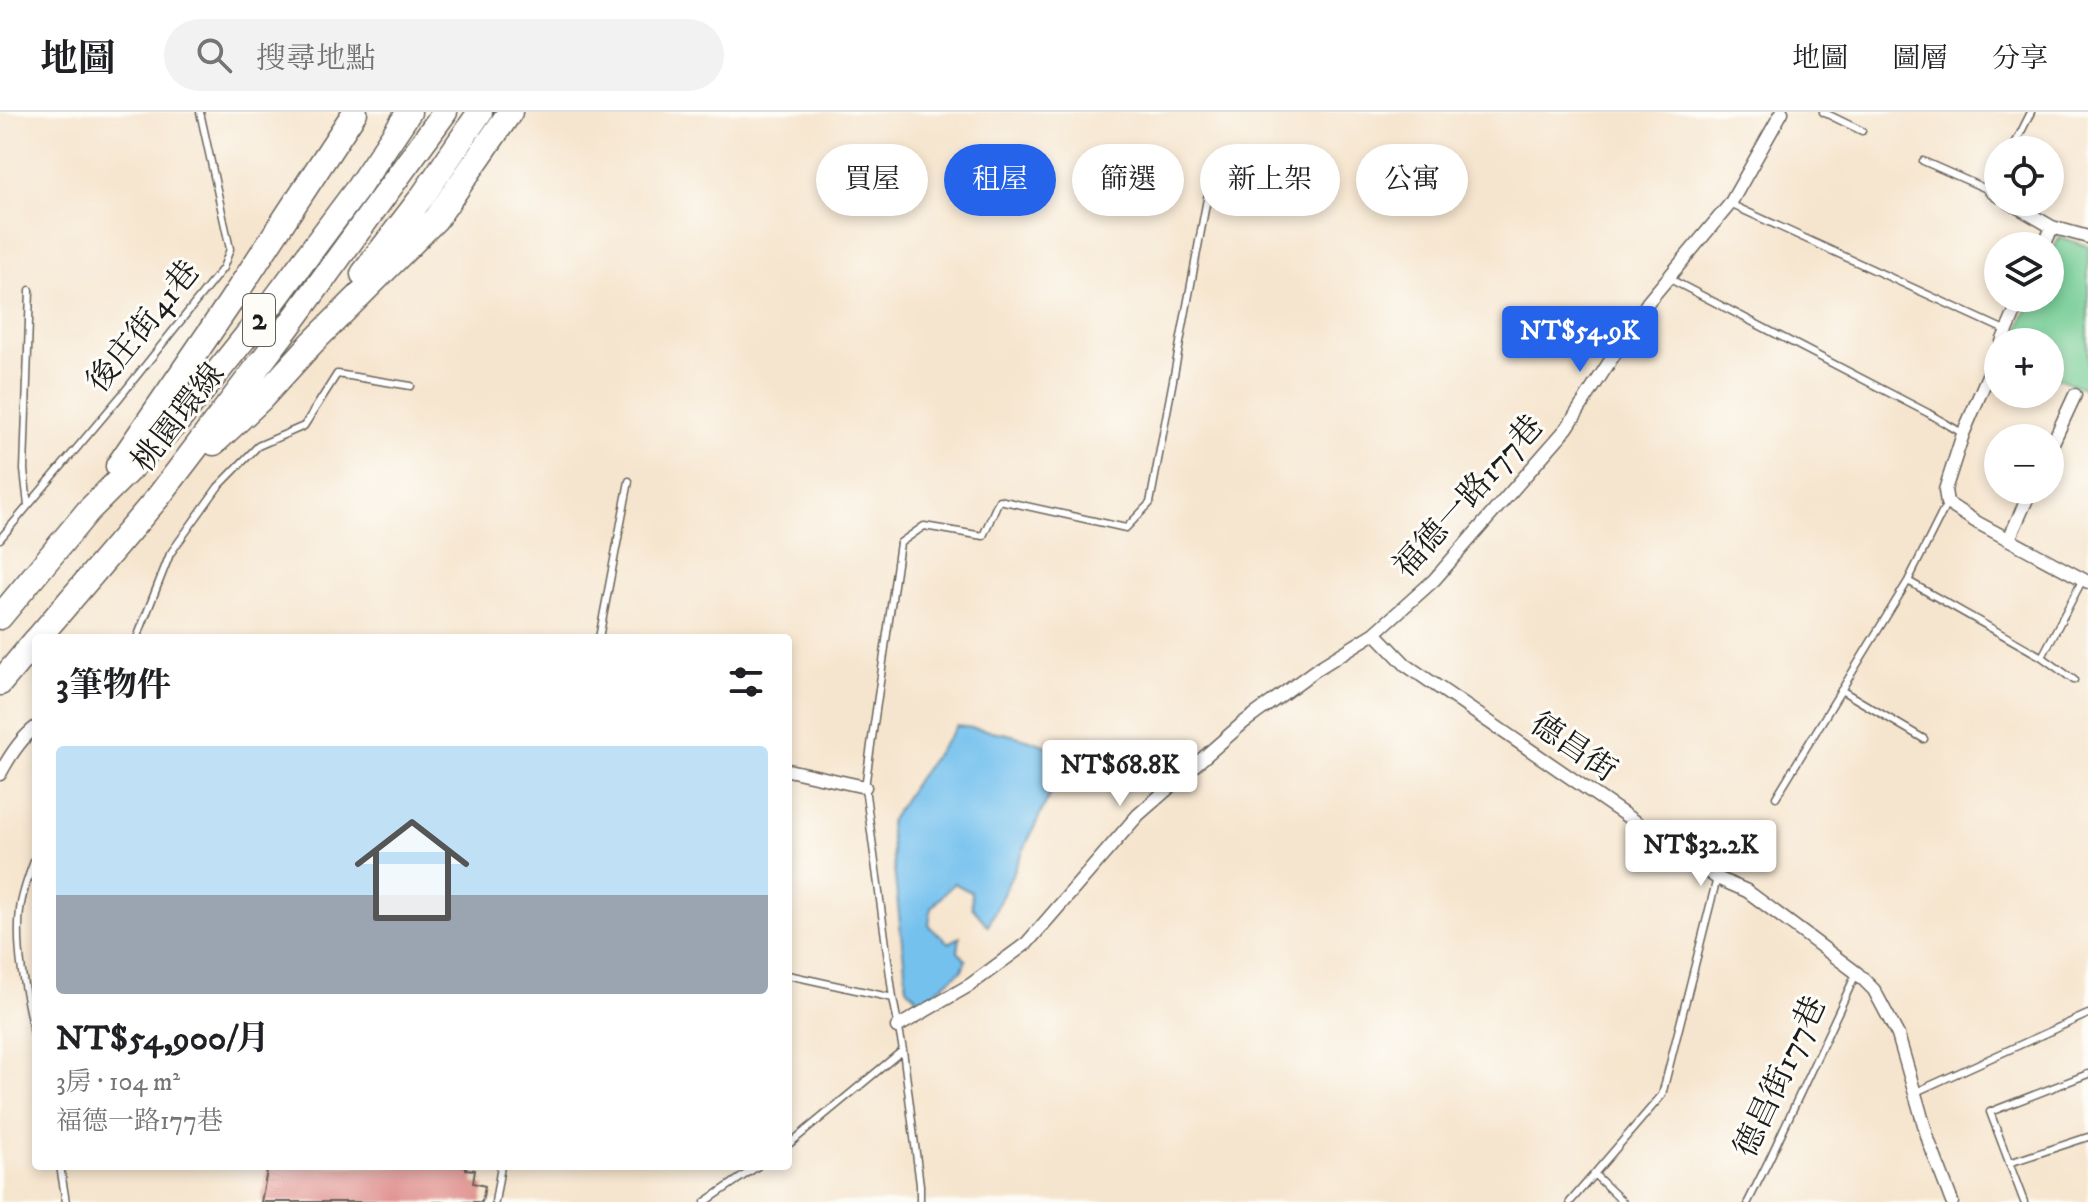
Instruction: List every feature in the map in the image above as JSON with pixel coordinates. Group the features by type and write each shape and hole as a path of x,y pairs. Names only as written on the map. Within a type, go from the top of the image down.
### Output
{"highway":[{"path":"283,221 340,112"},
{"path":"88,511 355,112"},
{"name":"桃園環線","path":"0,617 88,511 179,420 267,310 358,188 409,112"},
{"name":"桃園環線","path":"41,634 159,496 288,327 445,112"},
{"path":"312,343 422,197 480,112"},
{"path":"159,496 261,399 312,343 436,219 510,112"},
{"name":"桃園環線","path":"0,683 32,645"}],"street":[{"name":"福德一路177巷","path":"897,1027 970,985 1027,943 1138,815 1243,723 1317,669 1375,633 1434,580 1567,428 1648,302 1730,204 1782,112"},
{"path":"2033,216 2052,227 2088,237"},
{"path":"2050,232 2052,227"},
{"path":"1984,385 1963,434 1945,490 1947,503 2009,539 2086,577"},
{"path":"2062,424 2075,395"},
{"path":"2009,539 2025,504"},
{"name":"德昌街","path":"1375,633 1406,665 1717,878 1747,891 1857,973 1874,990 1898,1035 1929,1142 1952,1202"},
{"path":"0,774 32,730"},
{"path":"792,771 865,787"}],"lane":[{"name":"後庄街41巷","path":"0,539 120,397 223,268 230,249 200,112"},
{"path":"1823,112 1862,131"},
{"path":"2019,136 2031,112"},
{"path":"1923,161 1984,189"},
{"path":"1730,204 1988,328"},
{"path":"920,1202 903,1050 897,1027 865,787 900,543 924,526 983,536 999,500 1126,528 1150,503 1204,216"},
{"path":"1668,278 1963,434"},
{"path":"28,505 24,470 30,290"},
{"path":"139,634 170,554 218,487 258,446 304,426 337,374 411,386"},
{"path":"600,634 629,481"},
{"path":"1776,797 1908,581 1947,503"},
{"path":"2042,657 2086,577"},
{"path":"1908,581 2042,657 2074,680"},
{"path":"1841,690 1924,739"},
{"path":"32,869 20,909 22,969 32,1026"},
{"path":"1570,1202 1662,1095 1717,878"},
{"name":"德昌街177巷","path":"1748,1202 1857,973"},
{"path":"792,976 893,998"},
{"path":"1916,1092 2088,1014"},
{"path":"792,1142 903,1050"},
{"path":"2024,1202 1990,1112 2088,1074"},
{"path":"2009,1163 2088,1137"},
{"path":"61,1170 66,1202"},
{"path":"495,1202 500,1170"},
{"path":"705,1202 752,1170"},
{"path":"1594,1174 1623,1202"}],"green space":[{"path":"2064,239 2088,246 2088,390 2064,381 2064,328 2019,328 2026,312 2064,312"}],"water":[{"path":"957,726 1024,738 1061,754 1049,796 988,926 972,907 971,892 954,883 931,908 929,926 949,943 960,937 958,952 966,960 962,970 921,1002 907,988 889,823"}],"building":[{"path":"267,1170 475,1170 473,1183 485,1186 482,1202 261,1202"}]}
